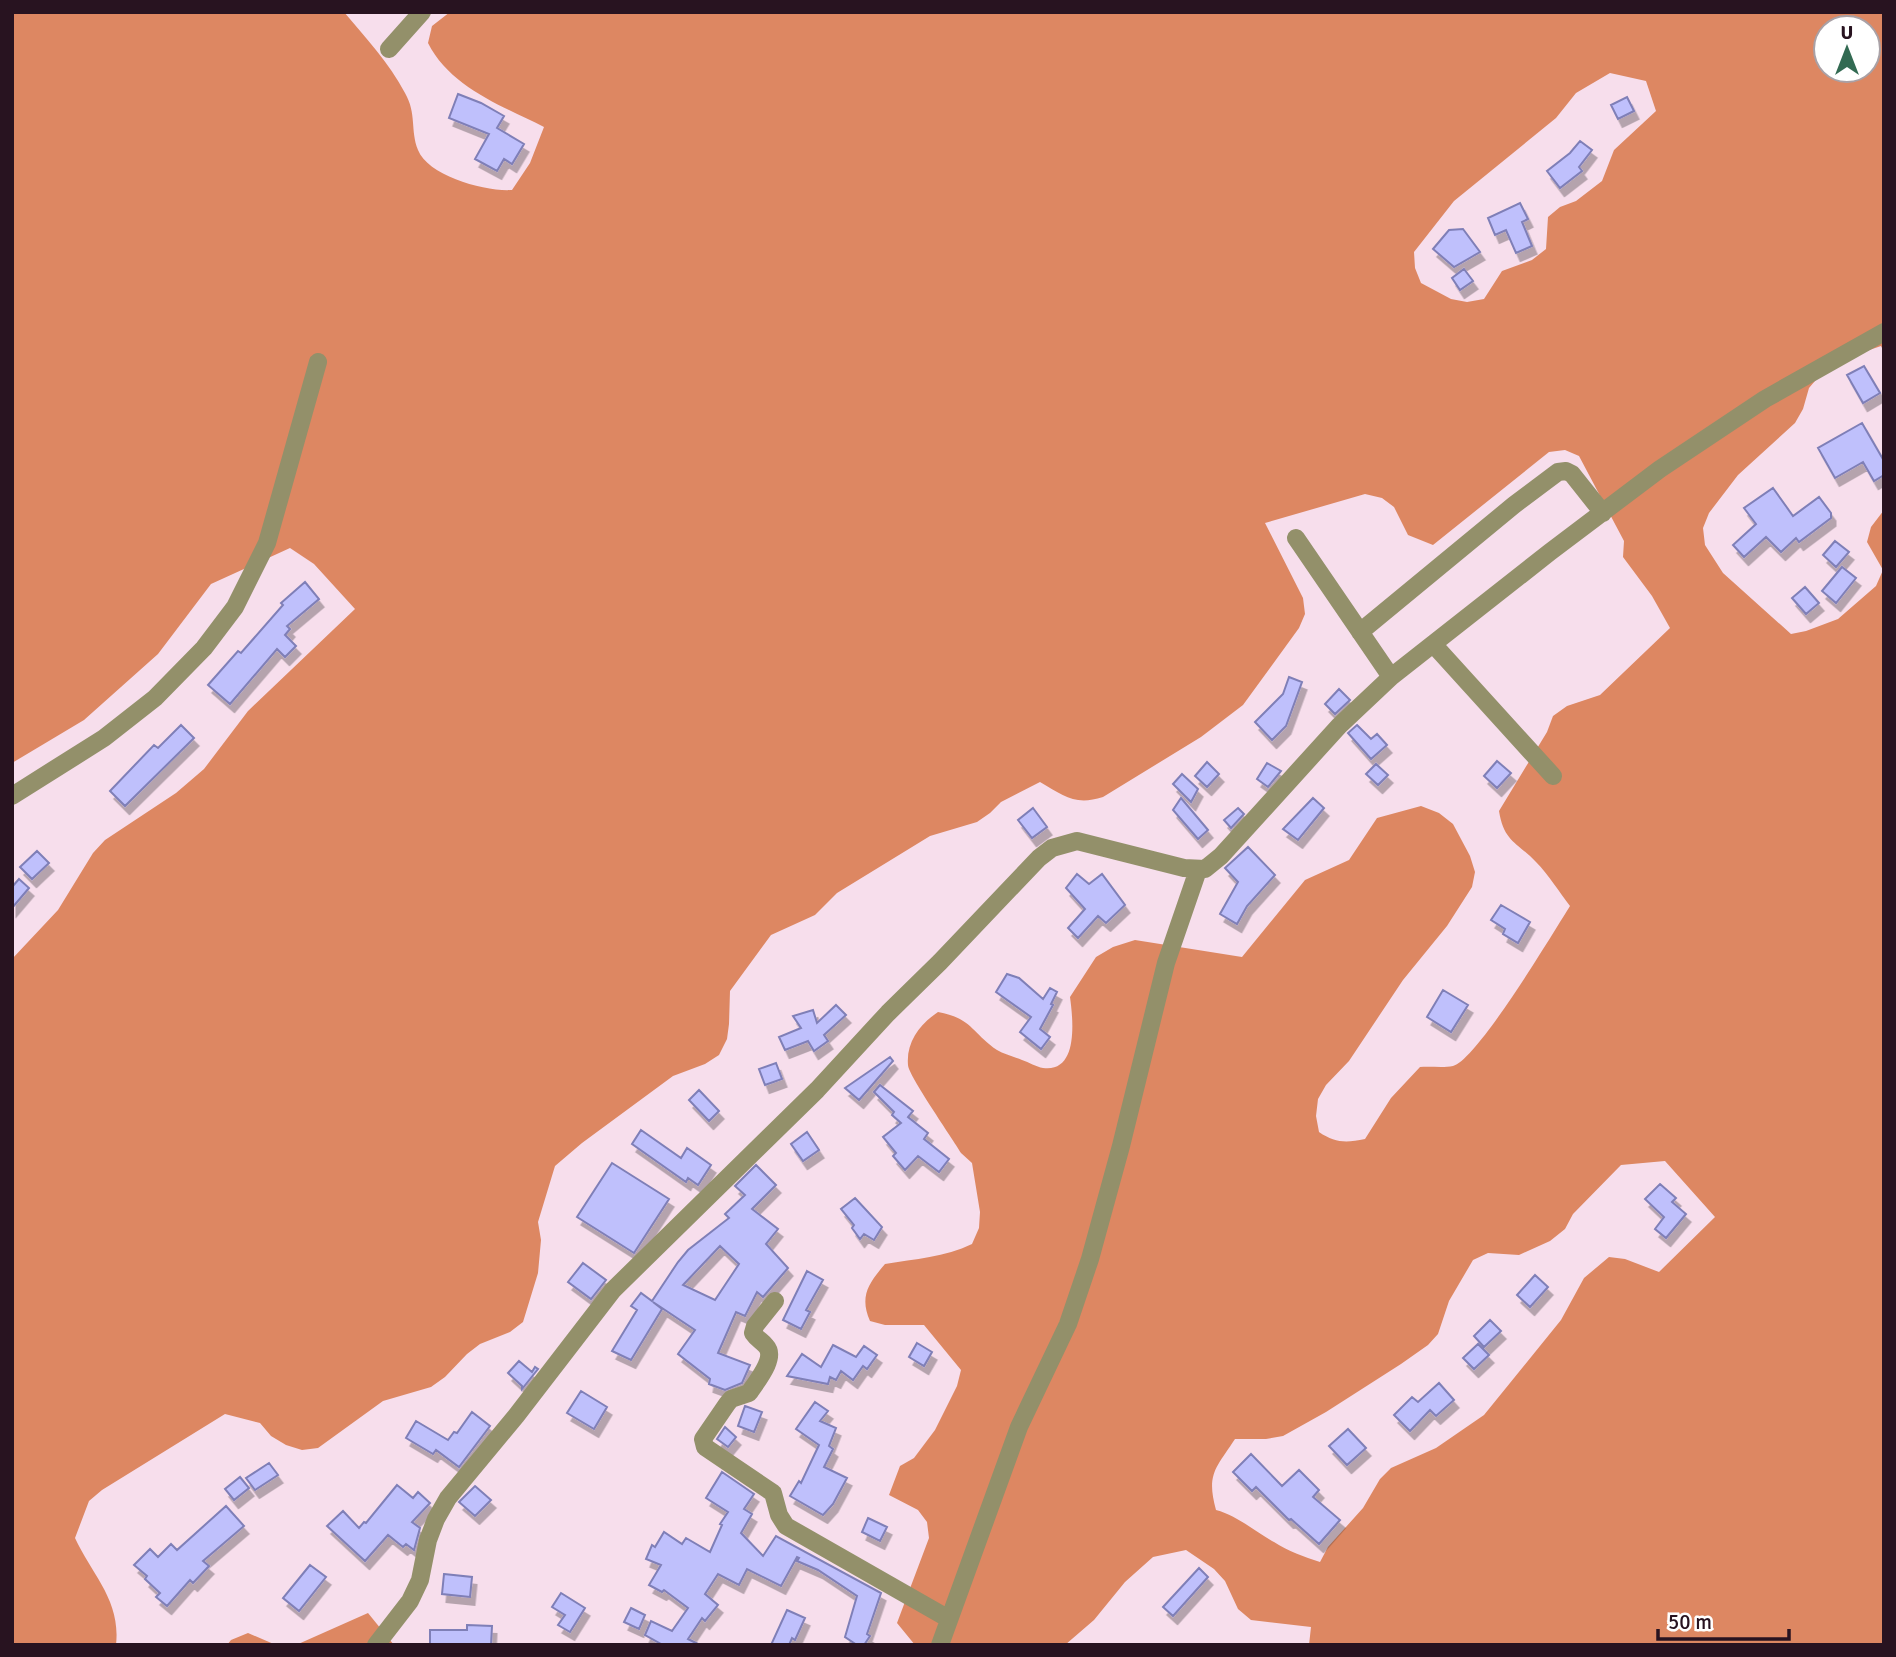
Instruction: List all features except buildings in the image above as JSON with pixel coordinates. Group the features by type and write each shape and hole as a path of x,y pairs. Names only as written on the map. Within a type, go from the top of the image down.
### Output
{"street":[{"path":"389,49 422,12"},
{"path":"376,1645 410,1601 420,1580 428,1540 448,1498 516,1416 613,1290 817,1090 1039,858 1052,848 1077,841 1170,865 1198,870 1211,865 1235,843 1339,726 1391,677 1660,469 1765,399 1884,332"},
{"path":"12,796 103,738 155,698 204,648 235,607 267,544 318,362"},
{"path":"1360,632 1558,472 1566,471 1572,474 1603,513"},
{"path":"1296,538 1391,677"},
{"path":"1434,645 1553,776"},
{"path":"940,1645 1019,1427 1068,1324 1090,1259 1166,963 1198,870"},
{"path":"775,1301 755,1326 753,1333 769,1348 767,1364 749,1394 731,1399 727,1404 703,1439 705,1447 774,1493 779,1515 786,1526 949,1619"}],"shaded area":[{"path":"12,12 344,12 369,41 405,93 411,108 418,150 424,159 445,175 473,185 512,190 530,163 544,127 478,94 449,72 428,43 432,26 450,12 1884,12 1884,352 1881,346 1826,368 1809,388 1803,409 1795,423 1738,475 1709,513 1703,528 1705,545 1723,573 1791,634 1838,619 1876,586 1883,570 1867,542 1871,527 1884,510 1884,1645 1309,1645 1311,1627 1251,1620 1238,1609 1225,1581 1214,1569 1186,1550 1153,1557 1125,1582 1094,1620 1065,1645 915,1645 897,1623 929,1538 927,1522 918,1510 889,1495 900,1466 914,1458 935,1430 957,1386 961,1370 924,1325 885,1325 870,1321 865,1304 867,1290 885,1264 941,1255 972,1244 979,1228 980,1212 972,1163 961,1153 910,1071 909,1049 916,1034 925,1022 938,1012 965,1022 1000,1051 1043,1068 1055,1067 1063,1062 1071,1043 1070,997 1096,957 1113,947 1135,940 1242,957 1305,880 1349,860 1377,818 1421,806 1439,813 1453,824 1470,856 1475,872 1472,887 1447,926 1403,980 1349,1061 1326,1085 1318,1099 1316,1116 1319,1132 1341,1141 1365,1139 1391,1098 1420,1067 1453,1066 1464,1059 1496,1020 1570,906 1541,867 1512,841 1504,829 1499,811 1547,732 1553,716 1567,706 1600,695 1670,628 1652,596 1623,557 1624,541 1579,456 1565,450 1549,452 1433,545 1408,535 1394,507 1382,498 1365,494 1265,523 1303,598 1305,614 1299,628 1243,705 1201,737 1103,797 1077,800 1040,782 1001,802 977,822 930,836 837,893 815,915 771,935 730,991 727,1039 719,1055 705,1064 673,1076 555,1166 538,1222 541,1240 538,1273 523,1322 510,1332 480,1344 431,1387 383,1401 318,1448 302,1450 286,1445 271,1436 260,1423 225,1414 102,1490 89,1501 75,1538 110,1601 114,1614 116,1645 12,1645 12,959 58,910 93,853 105,840 176,793 204,769 248,711 355,609 314,564 290,548 211,584 158,654 84,720 12,763","holes":["1610,73 1646,81 1656,111 1614,150 1602,181 1576,201 1560,207 1548,217 1546,249 1532,260 1502,271 1484,299 1467,302 1451,299 1421,283 1415,268 1414,252 1454,201 1556,118 1576,93","1665,1161 1715,1217 1659,1272 1625,1259 1609,1257 1584,1278 1561,1320 1484,1415 1436,1448 1391,1468 1380,1479 1363,1508 1328,1547 1320,1562 1285,1548 1239,1520 1216,1510 1213,1479 1218,1465 1235,1439 1283,1436 1401,1364 1428,1345 1438,1334 1449,1301 1473,1260 1488,1253 1519,1255 1550,1241 1565,1229 1573,1214 1621,1165"]},
{"path":"368,1613 394,1645 296,1645"},
{"path":"248,1633 276,1645 227,1645 231,1640"}]}
